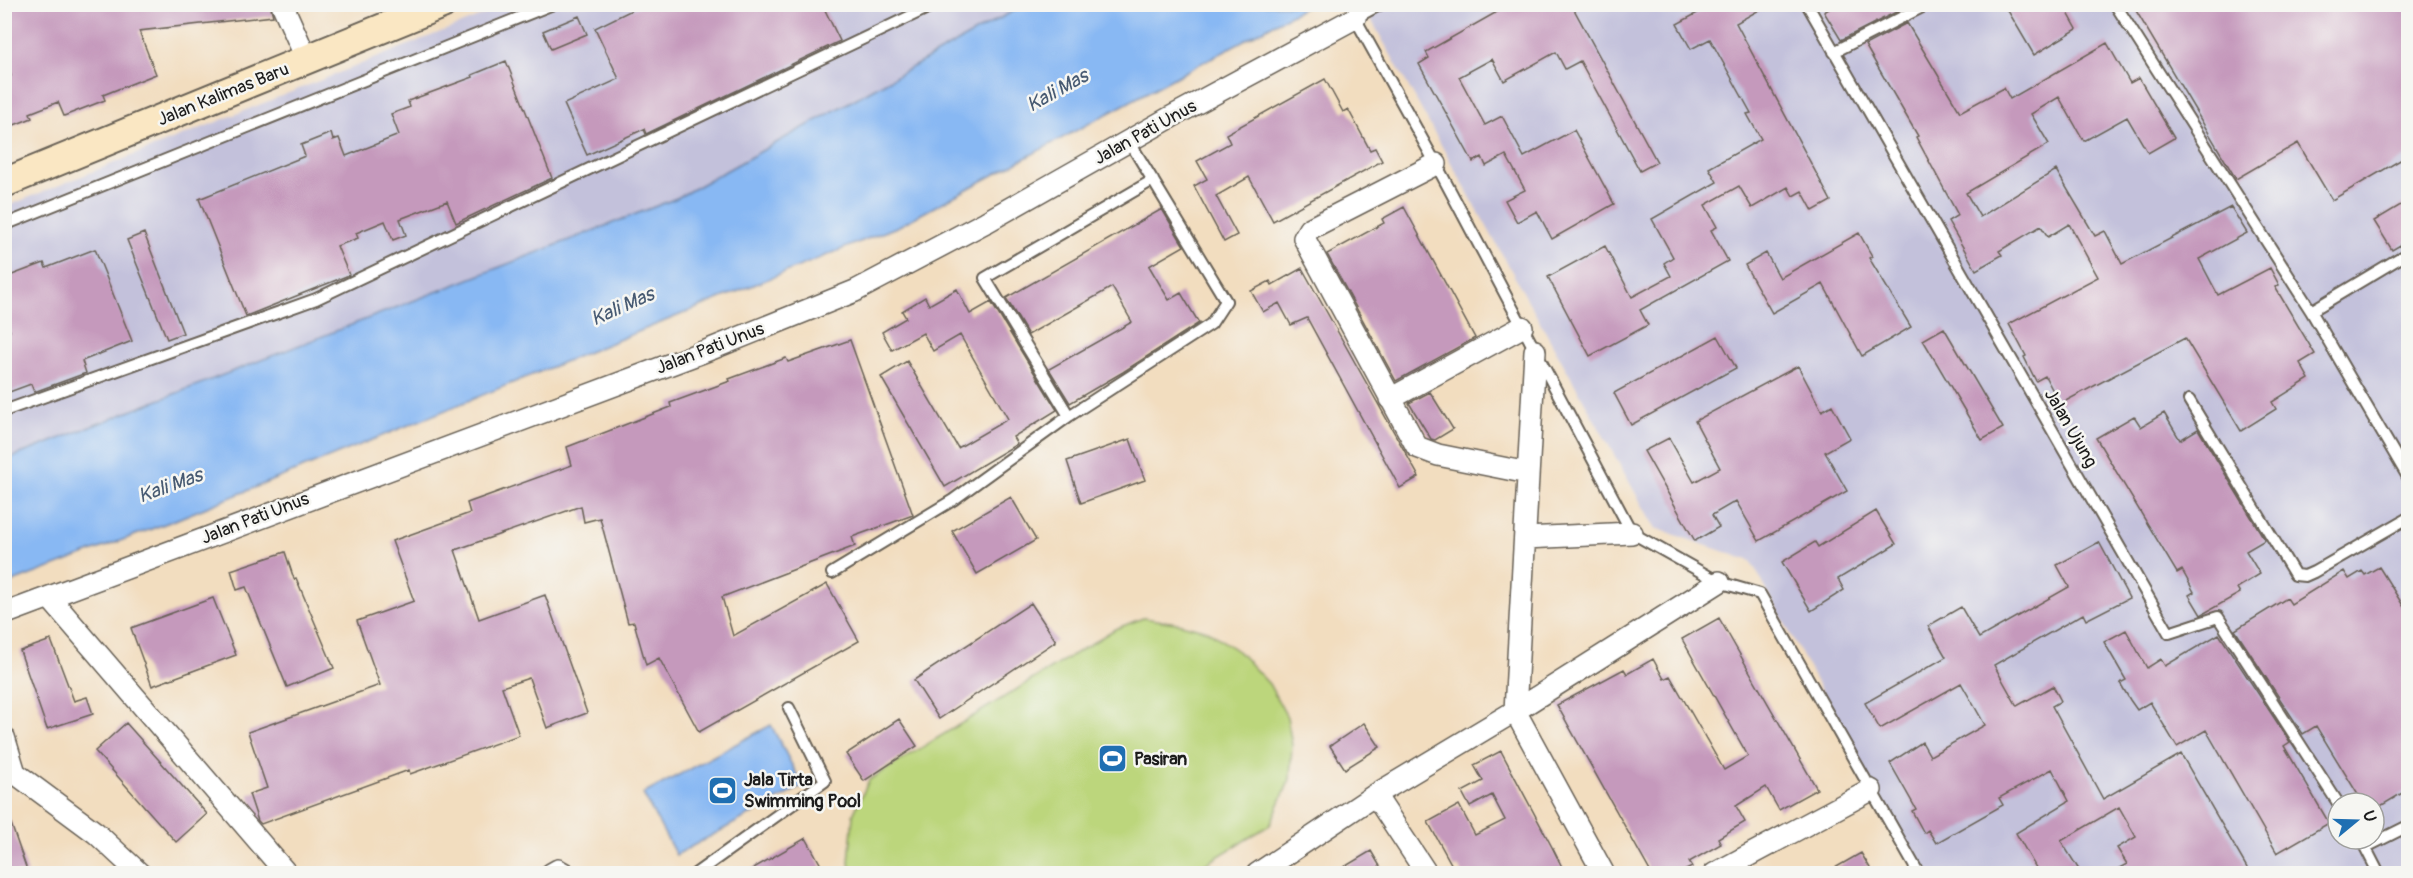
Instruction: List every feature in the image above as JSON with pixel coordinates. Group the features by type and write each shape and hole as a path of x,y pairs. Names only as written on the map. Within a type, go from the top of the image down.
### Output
{"street":[{"path":"282,4 307,60"},
{"name":"Jalan Kalimas Baru","path":"4,183 442,4"},
{"name":"Jalan Pati Unus","path":"4,614 711,349 855,291 986,222 1355,18"},
{"path":"1436,164 1309,229 1304,238 1417,447 1438,455 1528,473"},
{"path":"1390,399 1522,327"},
{"path":"1535,351 1515,711 1604,873"},
{"path":"1525,538 1632,533"},
{"path":"1257,873 1375,795 1515,711 1719,582"},
{"path":"49,597 287,873"},
{"path":"4,737 15,773 96,833 140,873"},
{"path":"1714,873 1871,790"},
{"path":"1375,795 1427,873"},
{"path":"551,873 558,870 565,873"}],"lane":[{"path":"4,225 553,4"},
{"path":"4,411 316,299 936,4"},
{"name":"Jalan Pati Unus","path":"1355,18 1381,4"},
{"path":"1834,52 1928,4"},
{"path":"2115,4 2405,459 2409,477"},
{"name":"Jalan Ujung","path":"1808,5 2169,633 2218,617 2330,791"},
{"path":"1355,18 1436,164 1632,533 1719,582 1760,594 1919,873"},
{"path":"832,573 953,500 1069,416 1211,324 1226,301 1129,141"},
{"path":"1069,416 985,278 1153,180"},
{"path":"2311,311 2409,253"},
{"path":"2189,400 2295,575 2305,576 2314,572 2409,518"},
{"path":"695,873 825,781 789,708"},
{"path":"2386,834 2409,826"},
{"path":"2367,851 2379,873"}],"shaded area":[{"path":"508,5 1024,5 677,198 5,460 5,207"},
{"path":"1363,5 2408,5 2408,873 1920,873 1751,561 1655,528"}],"green space":[{"name":"Pasiran","path":"1143,618 1208,631 1239,652 1269,684 1287,717 1292,745 1290,779 1270,825 1191,873 852,873 849,863 853,815 869,780 1115,629"}],"water":[{"name":"Kali Mas","path":"1024,5 1309,5 899,226 175,520 5,585 5,460 677,198"},
{"name":"Jala Tirta Swimming Pool","path":"771,725 803,786 676,855 643,794"}],"building":[{"path":"4,4 270,4 273,16 139,31 156,74 103,95 105,100 64,116 58,102 30,113 32,118 4,129 4,79 11,76 4,46"},
{"path":"644,4 822,4 840,41 646,134 644,129 587,155 564,104 619,79 595,28"},
{"path":"1511,4 1571,4 1657,162 1640,171 1580,61 1565,69 1556,52 1504,81 1492,59 1459,77 1485,125 1502,116 1524,157 1574,130 1614,204 1552,239 1537,211 1517,222 1505,200 1525,190 1506,155 1486,166 1482,157 1473,162 1419,64 1429,58 1426,52"},
{"path":"1714,4 1770,4 1736,23 1831,201 1813,211 1802,191 1793,196 1788,187 1752,208 1739,186 1705,205 1717,227 1711,230 1728,261 1640,310 1648,325 1590,356 1548,277 1605,246 1632,297 1671,276 1664,263 1673,257 1652,219 1717,182 1709,168 1761,139 1747,114 1751,113 1710,39 1691,49 1677,24"},
{"path":"1837,4 1896,4 1900,10 1841,40 1824,12"},
{"path":"2004,4 2063,4 2077,29 2034,55"},
{"path":"2132,4 2409,4 2409,155 2332,200 2298,143 2236,179"},
{"path":"579,16 587,34 551,49 543,31"},
{"path":"1907,23 1960,112 2004,88 2010,99 2107,43 2130,83 2139,78 2174,138 2148,153 2127,117 2084,141 2059,97 2031,114 2049,144 1966,193 1980,217 2056,170 2095,236 2105,231 2122,264 2231,207 2247,233 2199,259 2218,295 2270,268 2279,285 2275,287 2315,354 2300,363 2309,379 2272,402 2276,409 2241,431 2185,338 2060,404 2045,376 2036,381 2009,324 2098,277 2069,224 2048,237 2041,226 1999,251 2002,255 1976,270 1948,221 1958,215 1916,137 1918,136 1865,45"},
{"path":"506,61 552,178 456,223 447,201 400,219 406,235 393,240 385,221 356,233 358,238 337,246 349,275 246,316 199,199 305,156 301,145 331,133 333,140 339,138 346,156 399,135 391,114 410,107 408,101 473,77 472,75"},
{"path":"1325,79 1343,112 1348,109 1370,150 1375,148 1382,161 1273,221 1249,177 1216,196 1237,235 1224,242 1194,186 1207,179 1197,161 1230,143 1226,134"},
{"path":"2409,200 2409,240 2392,250 2374,221"},
{"path":"1404,207 1475,338 1396,381 1327,254 1384,223 1382,219"},
{"path":"1162,209 1184,246 1149,266 1169,300 1181,293 1199,323 1070,403 1049,369 1132,322 1112,287 1028,335 1006,298"},
{"path":"144,233 183,333 167,339 127,240"},
{"path":"1859,233 1872,256 1869,258 1911,327 1862,356 1823,284 1772,313 1745,265 1766,253 1780,278"},
{"path":"95,249 132,341 82,361 86,373 34,392 31,384 4,394 4,333 10,331 4,315 4,278 44,263 46,268"},
{"path":"1302,268 1419,477 1400,488 1307,318 1291,325 1279,303 1263,312 1251,291 1270,281 1272,285"},
{"path":"957,289 970,314 991,302 1057,410 1013,437 1017,444 945,487 881,377 907,361 958,448 1008,419 960,335 933,351 923,333 892,350 882,332 906,318 902,311 925,297 929,305"},
{"path":"1944,328 2003,428 1982,440 1923,340"},
{"path":"1718,336 1736,368 1631,425 1614,393"},
{"path":"850,340 913,515 852,537 855,546 722,597 733,636 827,584 859,641 699,732 659,658 646,665 634,622 628,623 600,518 584,522 581,506 455,550 479,619 545,595 587,713 547,728 529,678 502,687 519,735 410,774 409,770 261,824 258,821 249,794 267,788 248,732 380,685 357,621 414,601 392,541 470,513 467,503 572,465 567,447 671,407 670,403 730,381 729,379 786,358 788,362"},
{"path":"1798,366 1822,411 1832,405 1850,438 1825,452 1847,491 1759,541 1736,501 1712,515 1719,527 1695,541 1644,451 1669,438 1694,482 1720,468 1695,421"},
{"path":"1430,392 1453,429 1435,440 1431,439 1409,403"},
{"path":"2164,413 2180,440 2198,429 2265,540 2246,551 2260,574 2237,588 2240,593 2201,615 2189,595 2194,592 2182,570 2177,573 2096,438 2134,416 2141,427"},
{"path":"1130,439 1145,480 1081,503 1067,461"},
{"path":"1011,497 1036,540 977,574 952,531"},
{"path":"1876,511 1896,544 1838,579 1844,590 1811,611 1782,562 1815,542 1818,547"},
{"path":"2099,542 2129,598 2086,620 2083,614 1994,665 2017,706 2053,686 2061,701 2052,706 2103,799 2181,754 2250,873 2110,873 2127,864 2117,848 2136,837 2119,807 2061,841 2081,873 2039,873 2016,833 2069,801 2052,769 1999,798 2003,805 1936,843 1928,830 1924,833 1912,811 1916,809 1890,763 1922,742 1930,756 1985,725 1961,683 1880,729 1865,703 1946,657 1928,626 1961,607 1979,638 2069,587 2057,565"},
{"path":"285,552 294,579 296,578 334,668 287,687 246,587 237,590 231,570"},
{"path":"2379,567 2409,615 2409,789 2386,803 2386,791 2356,791 2316,726 2303,734 2235,630 2287,598 2291,604 2344,571 2349,579 2362,571 2365,575"},
{"path":"213,598 236,655 152,686 131,628"},
{"path":"1031,603 1056,641 939,719 914,680"},
{"path":"1719,618 1817,789 1779,810 1766,787 1736,806 1745,822 1718,838 1721,844 1689,862 1692,867 1680,873 1651,873 1557,705 1624,669 1627,674 1653,659 1664,679 1670,676 1724,770 1748,756 1682,639"},
{"path":"2126,630 2147,668 2161,659 2165,666 2219,634 2290,742 2284,746 2326,818 2326,825 2277,853 2206,730 2177,747 2150,702 2137,710 2130,700 2120,683 2126,680 2104,642"},
{"path":"51,640 74,701 87,697 93,714 47,729 20,651"},
{"path":"899,719 917,746 864,781 846,754"},
{"path":"126,723 207,814 176,842 95,751"},
{"path":"1364,723 1380,747 1345,769 1330,746"},
{"path":"1501,751 1565,873 1462,873 1458,867 1454,869 1428,822 1459,805 1475,835 1505,820 1492,795 1470,807 1462,792 1483,781 1474,765"},
{"path":"4,812 7,812 28,873 4,873"},
{"path":"806,838 822,867 812,873 745,873"},
{"path":"1371,851 1384,873 1334,873"},
{"path":"1861,853 1873,873 1826,873"}],"place":[{"name":"Pasiran","path":"1113,759"},
{"name":"Jala Tirta Swimming Pool","path":"723,790"}]}
